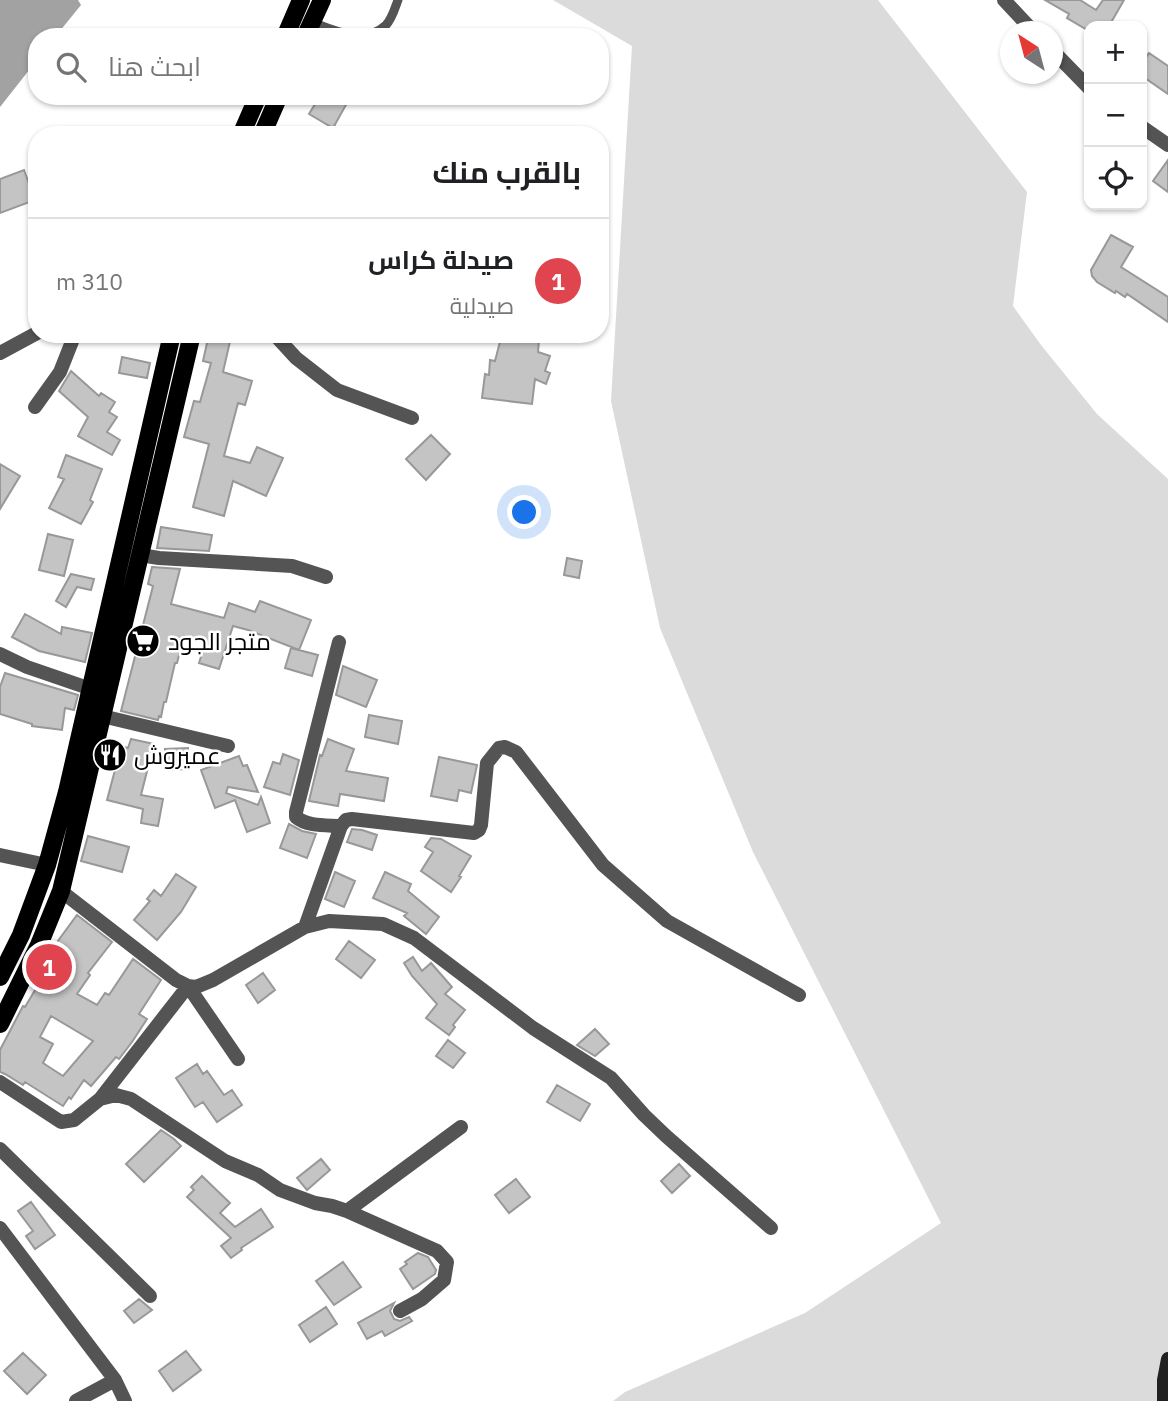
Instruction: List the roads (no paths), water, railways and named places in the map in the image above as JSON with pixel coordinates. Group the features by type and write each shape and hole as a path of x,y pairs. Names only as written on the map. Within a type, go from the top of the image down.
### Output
{"main road":[{"path":"289,28 301,0"},
{"path":"309,28 322,0"},
{"path":"245,126 254,105"},
{"path":"266,126 275,105"},
{"path":"0,977 21,935 47,865 67,792 170,343"},
{"path":"0,1024 39,945 61,891 190,343"},
{"path":"1164,1401 1168,1359"}],"street":[{"path":"1004,0 1024,21"},
{"path":"1063,61 1085,84"},
{"path":"1147,130 1168,145"},
{"path":"0,353 28,338"},
{"path":"35,407 60,372 71,343"},
{"path":"282,343 296,358 337,390 412,418"},
{"path":"140,555 292,566 326,577"},
{"path":"339,642 296,817 310,824 341,826"},
{"path":"0,654 27,667 91,689"},
{"path":"102,716 228,746"},
{"path":"305,926 341,826 346,820 474,833 481,825 487,763 499,748 505,747 516,752 603,865 667,921 799,995"},
{"path":"0,855 47,865"},
{"path":"61,891 176,980 196,987 214,980 305,926 329,921 383,923 414,938 533,1028 611,1078 651,1122 771,1227"},
{"path":"188,986 238,1059"},
{"path":"0,1082 61,1122 74,1120 100,1099 188,986"},
{"path":"100,1099 116,1095 131,1099 225,1161 258,1175 280,1190 347,1211 437,1251 447,1262 444,1280 422,1299 400,1311"},
{"path":"347,1211 461,1127"},
{"path":"0,1149 150,1296"},
{"path":"0,1228 115,1380 125,1401"},
{"path":"76,1401 115,1380"}],"lane":[{"path":"381,28 388,24 398,0"}],"place":[{"name":"متجر الجود","path":"143,641"},
{"name":"عميروش","path":"110,755"},
{"name":"صيدلة كراس","path":"49,967"}]}
